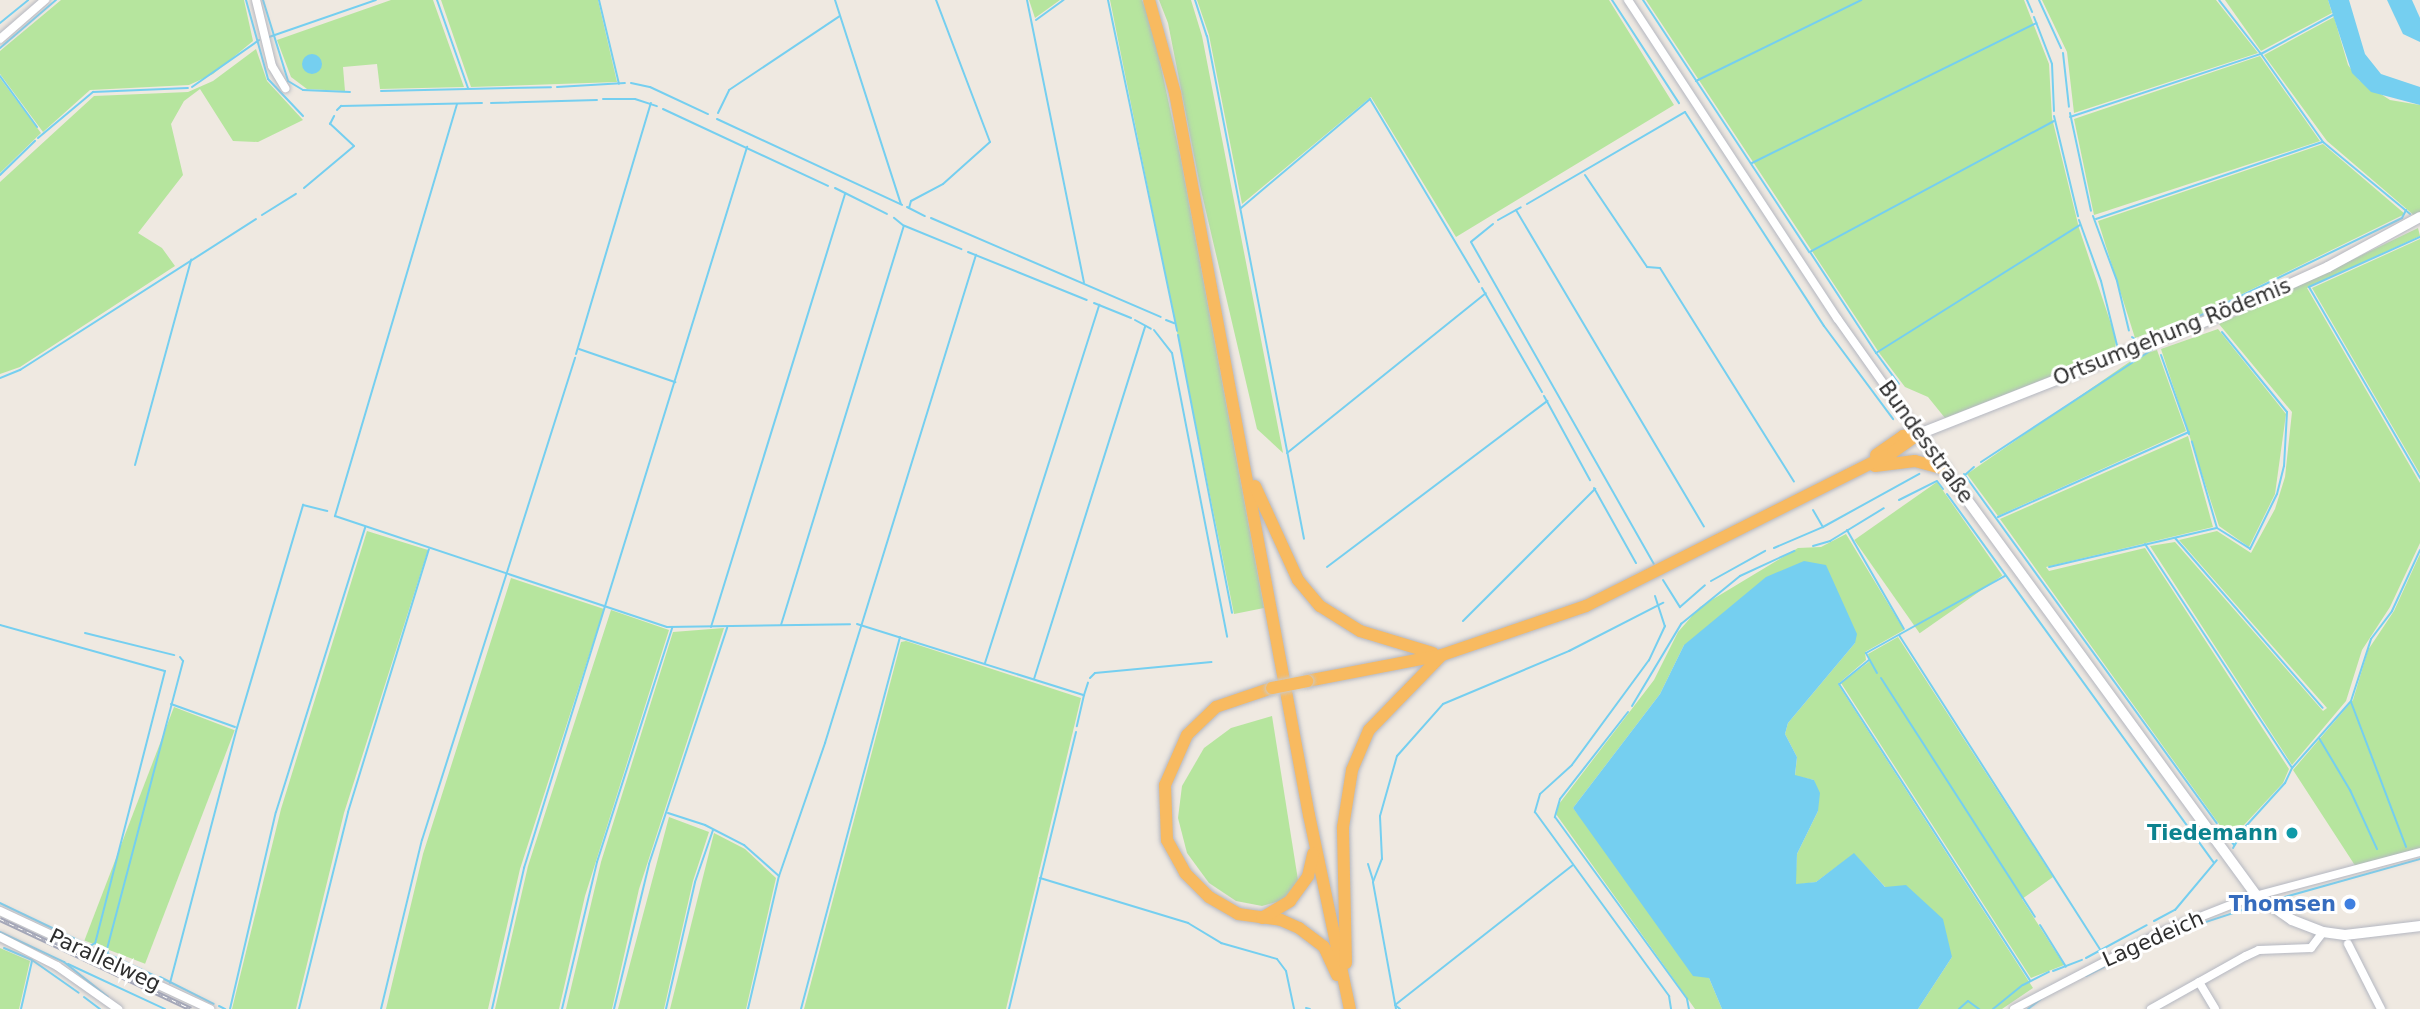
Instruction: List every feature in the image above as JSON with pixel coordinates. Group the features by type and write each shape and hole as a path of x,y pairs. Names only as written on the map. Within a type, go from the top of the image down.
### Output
{"highway":[{"path":"1149,0 1175,93 1248,473 1309,816 1350,1009"},
{"path":"1346,988 1329,955 1316,940 1289,923 1222,907 1196,886 1167,841 1163,809 1171,765 1197,723 1216,707 1272,688 1442,655 1527,628 1621,590 1841,476 1870,460 1897,439 1919,434"},
{"path":"1841,476 1903,460 1945,469"},
{"path":"1248,473 1298,580 1320,606 1380,639 1442,655"},
{"path":"1346,988 1343,827 1352,770 1369,730 1442,655"},
{"path":"1262,918 1290,901 1308,876 1314,861 1309,816"}],"main road":[{"name":"Ortsumgehung Rödemis","path":"1919,434 2224,314 2328,267 2420,217"}],"street":[{"path":"0,38 44,0"},
{"path":"256,0 272,66 285,88"},
{"name":"Bundesstraße","path":"1628,0 1836,318 2239,874 2256,895 2271,907 2323,932"},
{"name":"Lagedeich","path":"2014,1009 2162,932 2256,895 2420,852"},
{"name":"Parallelweg","path":"0,911 210,1009"},
{"path":"2151,1009 2259,950 2311,948 2323,932 2345,935 2420,926"},
{"path":"0,937 57,966 118,1009"},
{"path":"2348,944 2381,1009"},
{"path":"2199,982 2215,1009"}],"green space":[{"path":"61,0 244,0 253,41 213,74 189,85 90,90 43,132 0,74 0,51"},
{"path":"391,0 433,0 464,87 380,89 377,64 343,67 345,91 307,89 291,77 277,40"},
{"path":"441,0 598,0 617,82 471,87"},
{"path":"1029,0 1060,0 1035,18"},
{"path":"1110,0 1142,0 1152,25 1181,160 1264,608 1234,614"},
{"path":"1159,0 1191,0 1202,36 1283,453 1257,429 1200,186 1168,23"},
{"path":"1197,0 1609,0 1674,105 1456,237 1371,97 1242,204 1209,35"},
{"path":"1646,0 2024,0 2049,64 2052,118 2079,228 2116,339 2115,351 1945,418 1928,397 1905,387 1880,354"},
{"path":"2042,0 2216,0 2258,53 2074,113 2067,52"},
{"path":"2225,0 2328,0 2332,13 2261,51"},
{"path":"2334,17 2348,65 2359,80 2390,100 2420,105 2420,214 2416,217 2327,141 2264,55"},
{"path":"256,49 267,81 303,120 258,142 233,141 200,89 184,101 171,124 183,175 138,233 162,248 175,266 20,367 0,374 0,182 94,96 188,92 213,81"},
{"path":"2260,56 2320,141 2094,215 2074,119"},
{"path":"0,78 41,133 0,173"},
{"path":"2323,144 2405,214 2187,321 2135,338 2098,221"},
{"path":"2418,228 2420,236 2307,288 2420,483 2420,543 2390,607 2362,650 2346,701 2292,765 2150,546 2175,542 2323,711 2327,708 2179,540 2217,531 2251,553 2275,509 2285,477 2292,412 2219,324"},
{"path":"2420,239 2420,474 2312,288"},
{"path":"2218,329 2286,414 2275,494 2249,547 2219,526 2161,349"},
{"path":"2157,350 2186,431 1998,516 1967,474 2138,356"},
{"path":"2188,436 2213,527 2046,567 2049,571 2145,548 2289,769 2283,783 2244,825 2234,845 2000,519"},
{"path":"1937,482 2002,575 1920,633 1854,540"},
{"path":"367,531 428,550 344,813 296,1009 232,1009 281,809"},
{"path":"1846,534 1904,630 1865,652 1866,660 1838,684 2033,988 2002,1009 1918,1009 1952,957 1854,854 1816,882 1795,885 1797,854 1818,811 1814,780 1795,776 1797,757 1785,734 1788,723 1855,643 1684,645 1660,694 1573,808 1709,978 1722,1009 1695,1009 1556,814 1559,804 1654,680 1678,632 1700,607 1798,548 1821,547"},
{"path":"2420,554 2420,850 2356,867 2293,770 2353,700 2368,650 2394,611"},
{"path":"511,578 604,609 520,869 488,1009 386,1009 423,854"},
{"path":"611,610 669,630 585,896 559,1009 495,1009 528,866"},
{"path":"724,628 639,889 612,1009 566,1009 601,862 673,632"},
{"path":"1898,637 2053,877 2022,899 2064,965 2031,978 1841,683 1870,661 1868,654"},
{"path":"906,641 1081,698 1006,1009 804,1009 901,642"},
{"path":"174,707 235,730 145,964 84,940"},
{"path":"1272,716 1298,880 1284,900 1262,906 1236,901 1209,883 1187,853 1178,818 1182,786 1204,748 1231,728"},
{"path":"669,817 709,832 693,881 664,1009 618,1009"},
{"path":"714,833 745,849 776,878 746,1009 670,1009"},
{"path":"0,948 30,961 19,1009 0,1009"}],"water":[{"path":"2328,0 2349,0 2365,54 2381,74 2420,87 2420,105 2371,92 2352,73"},
{"path":"2387,0 2412,0 2420,18 2420,42 2403,34"},
{"path":"308,54 316,54 322,64 316,74 308,74 302,68 302,60"},
{"path":"1804,561 1826,565 1857,634 1855,643 1788,723 1785,734 1797,757 1795,775 1814,780 1820,793 1818,811 1797,854 1796,884 1816,882 1854,853 1885,887 1906,885 1943,919 1952,957 1918,1009 1722,1009 1709,978 1693,976 1573,808 1660,694 1684,645 1766,577"}],"waterway":[{"path":"0,23 28,0"},
{"path":"0,48 56,0"},
{"path":"246,0 268,79 303,116"},
{"path":"263,0 288,81 303,90 350,92"},
{"path":"269,37 376,0"},
{"path":"437,0 468,88"},
{"path":"599,0 619,84"},
{"path":"835,0 901,204"},
{"path":"909,208 911,201 943,184 990,142 936,0"},
{"path":"1027,0 1084,282"},
{"path":"1036,20 1064,0"},
{"path":"1108,0 1177,331"},
{"path":"1195,0 1207,36 1304,539"},
{"path":"1612,0 1679,103"},
{"path":"1643,0 1809,252"},
{"path":"1696,81 1861,0"},
{"path":"2027,0 2032,12"},
{"path":"2039,0 2061,48"},
{"path":"2070,117 2261,54 2219,0"},
{"path":"2333,15 2261,54 2323,142 2410,214"},
{"path":"718,113 729,90 840,16"},
{"path":"2034,17 2052,64 2054,111"},
{"path":"1752,163 2036,23"},
{"path":"192,87 259,40"},
{"path":"2063,53 2069,107"},
{"path":"0,76 37,127"},
{"path":"557,87 625,83"},
{"path":"631,83 650,87 708,114"},
{"path":"381,91 551,87"},
{"path":"38,138 93,92 188,88"},
{"path":"603,99 635,99 657,106"},
{"path":"1241,208 1370,99 1479,282"},
{"path":"491,103 597,100"},
{"path":"337,110 341,106 482,103"},
{"path":"576,354 651,103"},
{"path":"457,104 335,516 667,627 850,624"},
{"path":"663,109 828,186"},
{"path":"1527,204 1685,112 1824,326 1893,419"},
{"path":"2070,113 2091,211"},
{"path":"304,188 354,146 330,124 334,116"},
{"path":"2054,116 2078,216"},
{"path":"717,119 902,205"},
{"path":"2054,121 1810,252 1876,353 2080,225"},
{"path":"0,175 35,141"},
{"path":"2096,219 2322,142"},
{"path":"492,1009 524,868 747,147"},
{"path":"1585,175 1647,267 1660,268 1794,482"},
{"path":"835,188 887,214"},
{"path":"711,627 845,193"},
{"path":"262,215 296,194"},
{"path":"907,207 925,216"},
{"path":"1498,220 1521,207"},
{"path":"1516,210 1704,526"},
{"path":"2132,337 2138,341 2187,322 2402,218 2406,210"},
{"path":"2093,216 2117,281 2129,331"},
{"path":"781,625 904,226 894,218"},
{"path":"931,218 1161,317"},
{"path":"0,378 20,370 256,219"},
{"path":"2079,220 2101,281 2118,349"},
{"path":"1493,224 1471,242 1654,564"},
{"path":"905,226 961,249"},
{"path":"2420,237 2309,287 2420,478"},
{"path":"968,252 1087,300"},
{"path":"748,1009 779,876 825,743 976,255"},
{"path":"135,465 191,260"},
{"path":"1482,288 1542,392"},
{"path":"1287,453 1486,293"},
{"path":"1094,303 1131,318"},
{"path":"985,663 1099,305"},
{"path":"1135,320 1151,329"},
{"path":"1166,320 1174,323"},
{"path":"1034,679 1145,326"},
{"path":"1154,330 1172,353 1227,637"},
{"path":"2217,528 2250,549 2277,494 2284,466 2287,412 2222,332"},
{"path":"1178,335 1232,613"},
{"path":"1981,462 2156,347"},
{"path":"579,349 675,382"},
{"path":"1877,354 1899,384"},
{"path":"2161,355 2189,434"},
{"path":"381,1009 422,840 575,358"},
{"path":"1544,396 1590,480"},
{"path":"1327,567 1547,401"},
{"path":"1998,517 2189,432"},
{"path":"2049,567 2217,528 2192,442"},
{"path":"1965,475 1974,467"},
{"path":"1774,548 1823,527 1919,474"},
{"path":"1964,474 2217,823"},
{"path":"1937,481 1943,489"},
{"path":"1899,500 1937,481"},
{"path":"1594,488 1636,563"},
{"path":"1463,621 1595,489"},
{"path":"1947,494 2214,863"},
{"path":"170,983 237,728 303,505 327,511"},
{"path":"1813,546 1830,541 1884,508"},
{"path":"1813,510 1823,527"},
{"path":"230,1009 276,812 365,528"},
{"path":"1847,530 1904,629"},
{"path":"2175,538 2323,708"},
{"path":"2145,544 2292,768"},
{"path":"299,1009 348,812 429,549"},
{"path":"2233,848 2246,826 2285,783 2292,768 2351,701 2371,639 2392,611 2420,550"},
{"path":"1711,581 1765,551"},
{"path":"1632,706 1681,624 1740,576 1794,551"},
{"path":"1877,673 1866,653 2005,576"},
{"path":"1663,580 1680,607 1705,585"},
{"path":"1655,596 1665,626 1649,660 1572,765 1540,794 1535,812 1669,996 1671,1009"},
{"path":"1396,1009 1373,882 1382,859 1380,816 1397,756 1443,704 1569,651 1663,603"},
{"path":"857,624 1084,695 1077,726"},
{"path":"0,625 165,671 95,943 90,946 0,903"},
{"path":"562,1009 597,862 672,628"},
{"path":"614,1009 649,864 727,628"},
{"path":"85,633 174,655"},
{"path":"1899,635 2102,952"},
{"path":"801,1009 900,637"},
{"path":"155,976 108,954 107,949 183,661 180,657"},
{"path":"1869,660 1839,684 2030,980"},
{"path":"1090,678 1095,673 1211,662"},
{"path":"1881,678 2035,917"},
{"path":"1084,695 1088,683"},
{"path":"2351,702 2406,847"},
{"path":"171,704 235,727"},
{"path":"1628,712 1560,799 1555,817 1687,999 1689,1009"},
{"path":"1009,1009 1076,732"},
{"path":"2319,738 2350,790 2377,849"},
{"path":"668,813 705,825 744,845 779,876"},
{"path":"2220,827 2234,845"},
{"path":"666,1009 695,882 713,830"},
{"path":"2274,900 2420,859"},
{"path":"2154,921 2175,910 2217,860"},
{"path":"1368,864 1373,880"},
{"path":"1400,1009 1395,1005 1573,865"},
{"path":"1040,878 1188,923 1221,943 1277,959 1286,971 1294,1009"},
{"path":"2086,976 2169,934 2261,904"},
{"path":"2040,925 2066,967"},
{"path":"2086,958 2147,925"},
{"path":"0,932 64,962 108,997"},
{"path":"4,948 32,960 79,993"},
{"path":"2053,971 2082,960"},
{"path":"21,1009 32,961"},
{"path":"68,964 165,1009"},
{"path":"1993,1009 2023,985 2049,972"},
{"path":"160,977 214,1004"},
{"path":"84,997 100,1009"},
{"path":"2028,1009 2041,999"},
{"path":"1959,1009 1968,1001 1979,1009"},
{"path":"219,1006 225,1009"},
{"path":"1306,1008 1310,1009"}],"railway":[{"path":"0,919 191,1009"}],"place":[{"name":"Tiedemann","path":"2292,833"},
{"name":"Thomsen","path":"2350,904"}]}
